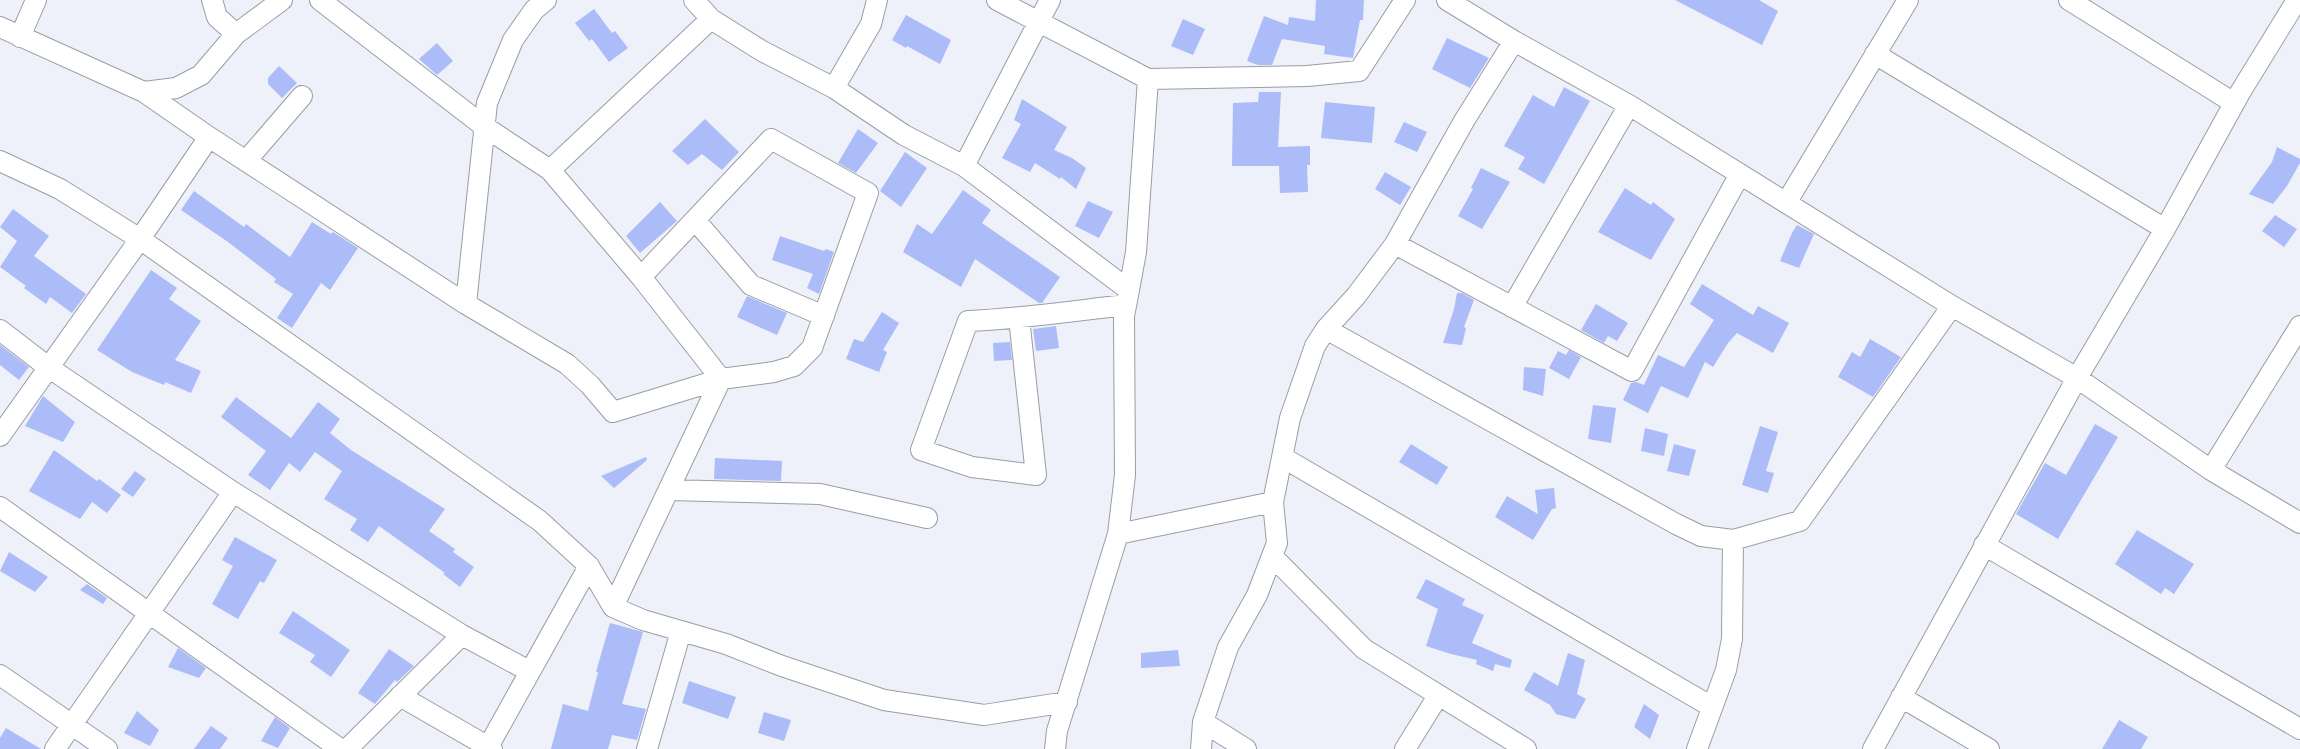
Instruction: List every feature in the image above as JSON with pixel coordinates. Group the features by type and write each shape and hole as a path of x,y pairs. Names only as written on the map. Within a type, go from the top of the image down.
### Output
{"street":[{"path":"20,37 36,0"},
{"path":"212,0 217,17 236,34"},
{"path":"144,92 176,88 201,75 236,34 282,0"},
{"path":"320,0 485,128 550,170 641,277 721,379"},
{"path":"466,304 487,103 513,40 534,10 546,0"},
{"path":"834,88 871,24 877,0"},
{"path":"997,0 1148,79 1307,76 1359,71 1406,0"},
{"path":"964,166 1050,0"},
{"path":"1447,0 1514,41 1629,105 1952,306 2077,378 2211,470 2300,522"},
{"path":"1786,203 1908,0"},
{"path":"2069,0 2234,103"},
{"path":"1873,749 2077,378 2165,229 2234,103 2297,0"},
{"path":"695,1 711,19 762,51 834,88 904,135 964,166 1127,297"},
{"path":"550,170 711,19"},
{"path":"0,27 144,92 209,137 466,304 567,364 590,385 613,412 721,379 774,372 794,366 812,348 868,193 771,138 641,277"},
{"path":"1200,749 1204,722 1228,647 1256,595 1277,543 1274,502 1282,457 1290,418 1315,346 1326,329 1356,296 1395,244 1464,121 1514,41"},
{"path":"1875,54 2165,229"},
{"path":"1055,749 1057,732 1118,534 1125,475 1124,316 1136,252 1148,79"},
{"path":"246,161 302,96"},
{"path":"1512,307 1629,105"},
{"path":"0,436 140,239 209,137"},
{"path":"2,167 60,189 140,239 540,521 589,566 613,607 643,620 726,644 782,666 884,700 984,715 1067,702"},
{"path":"1395,244 1632,371 1740,174"},
{"path":"695,220 751,286 824,316"},
{"path":"1019,318 1036,476 972,467 921,450 968,321 1019,318 1127,297"},
{"path":"1326,329 1676,524 1701,536 1733,540 1800,521 1952,306"},
{"path":"2211,470 2300,326"},
{"path":"0,330 48,367 233,492 462,635 529,671"},
{"path":"613,607 721,379"},
{"path":"1282,457 1712,707"},
{"path":"668,490 820,494 927,518"},
{"path":"55,749 233,492"},
{"path":"1118,534 1274,502"},
{"path":"0,507 340,749"},
{"path":"1697,749 1726,670 1732,639 1733,540"},
{"path":"1984,545 2300,729"},
{"path":"1272,556 1364,649 1526,749"},
{"path":"400,696 490,748 529,671 589,566"},
{"path":"647,749 681,631"},
{"path":"347,749 462,635"},
{"path":"0,675 71,726 107,749"},
{"path":"1405,749 1438,696"},
{"path":"1901,697 1989,749"},
{"path":"1204,722 1246,749"}],"building":[{"path":"1316,0 1364,0 1363,20 1360,20 1353,58 1324,54 1325,46 1282,39 1272,65 1258,65 1247,61 1264,16 1288,25 1289,17 1315,21"},
{"path":"1675,0 1759,0 1778,11 1762,45"},
{"path":"594,9 612,33 615,31 628,48 609,62 592,39 589,41 575,23"},
{"path":"906,15 951,40 940,64 892,40"},
{"path":"1183,19 1205,29 1193,55 1171,46"},
{"path":"1447,38 1489,58 1470,88 1432,69"},
{"path":"437,43 453,61 437,75 419,59"},
{"path":"279,66 297,83 282,98 268,84 268,78"},
{"path":"1564,87 1590,101 1544,184 1518,169 1525,157 1504,146 1533,95 1554,107"},
{"path":"1259,92 1281,92 1278,147 1310,146 1310,165 1307,165 1308,192 1280,193 1279,166 1232,166 1233,103 1258,102"},
{"path":"1022,99 1067,127 1054,150 1072,158 1086,168 1076,189 1061,177 1060,179 1035,163 1030,172 1002,158 1021,124 1014,120"},
{"path":"1325,102 1375,107 1372,143 1321,138"},
{"path":"705,119 739,152 722,170 702,154 688,165 672,151"},
{"path":"1404,122 1427,132 1417,152 1394,142"},
{"path":"858,129 878,143 856,173 838,163"},
{"path":"2277,147 2300,159 2300,163 2287,186 2273,204 2249,194 2272,162"},
{"path":"905,152 927,168 901,207 880,191"},
{"path":"1481,168 1510,182 1482,229 1458,216 1473,189 1471,188"},
{"path":"1385,172 1411,187 1400,205 1375,189"},
{"path":"1625,188 1651,205 1653,202 1675,219 1651,260 1598,232"},
{"path":"963,190 991,210 982,223 1060,277 1042,303 1039,303 975,259 961,287 903,252 917,224 932,234"},
{"path":"194,191 244,227 246,224 290,257 312,222 331,234 333,232 358,248 330,290 321,283 292,328 277,318 293,294 274,282 276,279 228,242 181,210"},
{"path":"1088,201 1113,212 1099,238 1075,226"},
{"path":"660,202 677,221 640,253 626,236"},
{"path":"13,209 49,236 34,256 86,294 72,313 50,297 46,304 0,267 17,241 0,227"},
{"path":"2275,215 2297,229 2284,247 2262,231"},
{"path":"1797,225 1814,234 1799,268 1780,261"},
{"path":"780,236 824,251 826,249 834,252 819,294 807,288 813,274 772,260"},
{"path":"151,270 177,288 169,299 201,321 175,360 201,371 191,393 165,382 164,385 132,372 97,350"},
{"path":"1702,284 1753,315 1758,306 1789,323 1773,353 1737,333 1728,343 1713,367 1705,362 1688,398 1661,386 1648,413 1623,400 1631,383 1636,382 1644,385 1658,355 1684,367 1714,320 1690,304"},
{"path":"1457,293 1462,293 1474,300 1464,327 1466,328 1462,345 1443,343"},
{"path":"747,296 787,313 777,335 737,317"},
{"path":"1596,304 1628,323 1617,341 1608,336 1604,343 1581,330"},
{"path":"882,312 899,323 883,350 887,352 879,372 846,359 854,339 863,342"},
{"path":"1056,326 1059,348 1036,351 1033,329"},
{"path":"1870,339 1901,357 1873,397 1838,377 1852,352 1860,357"},
{"path":"1010,342 1012,360 994,361 993,343"},
{"path":"0,345 29,367 19,380 0,365"},
{"path":"1569,350 1581,357 1569,379 1549,368 1558,351 1566,355"},
{"path":"1524,367 1546,369 1543,396 1523,390"},
{"path":"43,396 75,422 63,442 25,426"},
{"path":"236,397 291,438 318,402 340,419 330,433 351,450 445,509 429,531 455,549 453,552 474,567 460,587 443,574 445,573 379,526 368,542 350,530 357,519 324,499 342,471 315,452 300,472 289,463 270,490 248,475 266,451 221,417"},
{"path":"1593,405 1616,408 1611,443 1588,439"},
{"path":"2095,424 2118,437 2058,539 2016,514 2045,463 2066,475"},
{"path":"1760,426 1778,432 1766,471 1774,473 1768,493 1742,485"},
{"path":"1645,428 1668,434 1664,456 1641,451"},
{"path":"1411,444 1448,467 1437,485 1399,462"},
{"path":"1674,444 1696,450 1689,476 1667,471"},
{"path":"54,450 97,481 99,479 121,495 107,513 92,502 80,519 29,491"},
{"path":"646,457 647,460 614,488 601,476"},
{"path":"715,458 782,461 781,481 714,479"},
{"path":"135,471 146,479 133,497 121,489"},
{"path":"1554,488 1556,508 1552,509 1533,540 1495,517 1507,496 1538,514 1535,490"},
{"path":"2137,530 2194,564 2174,594 2165,588 2161,594 2115,564"},
{"path":"235,537 277,560 264,583 260,581 238,619 212,604 233,566 222,560"},
{"path":"9,552 48,577 35,592 0,571"},
{"path":"1426,579 1465,599 1462,605 1484,615 1472,643 1512,660 1510,668 1495,664 1493,671 1476,664 1477,660 1426,646 1438,609 1416,598"},
{"path":"87,584 107,598 103,604 80,590"},
{"path":"293,611 350,650 331,677 310,662 315,655 279,633"},
{"path":"610,623 643,632 622,704 646,709 637,740 612,735 608,749 551,749 563,704 588,711 598,672 596,672"},
{"path":"178,648 206,668 199,678 168,667"},
{"path":"389,649 414,666 397,682 395,680 375,704 358,693"},
{"path":"1178,650 1180,666 1141,668 1141,653"},
{"path":"1568,653 1585,660 1577,694 1586,699 1575,719 1556,714 1550,705 1524,690 1534,672 1558,686"},
{"path":"689,681 736,697 728,719 682,703"},
{"path":"1644,704 1659,715 1650,739 1634,727"},
{"path":"137,711 159,730 150,746 124,733"},
{"path":"764,712 791,720 784,741 758,733"},
{"path":"275,717 290,728 278,748 261,741"},
{"path":"2119,720 2148,737 2141,749 2102,749"},
{"path":"211,726 228,738 220,749 194,749"},
{"path":"6,728 41,749 0,749 0,738"}]}
